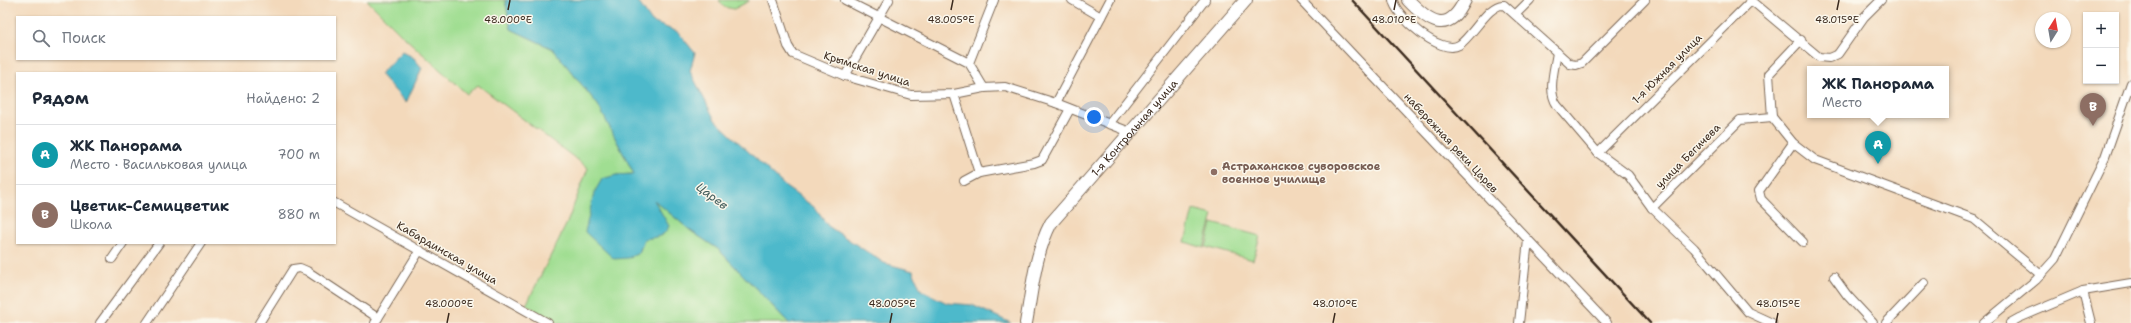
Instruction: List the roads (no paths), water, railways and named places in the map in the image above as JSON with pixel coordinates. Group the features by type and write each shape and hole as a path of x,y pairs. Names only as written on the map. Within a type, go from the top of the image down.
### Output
{"main road":[{"name":"1-я Контрольная улица","path":"1026,323 1037,264 1046,233 1051,223 1246,0"},
{"path":"1408,0 1428,19 1441,22 1454,17 1465,0"}],"street":[{"name":"Крымская улица","path":"773,0 788,46 793,54 845,76 911,95 954,94 984,88 1005,87 1056,103 1130,132"},
{"path":"845,0 968,63 984,88"},
{"path":"845,76 889,0"},
{"path":"968,63 994,0"},
{"path":"1072,0 1101,17"},
{"path":"1056,103 1110,0"},
{"path":"1109,124 1205,0"},
{"name":"набережная реки Царев","path":"1301,0 1607,323"},
{"path":"1393,0 1395,7 1417,30 1436,43 1449,47 1459,45 1498,5 1507,6 1570,64 1576,65 1582,63 1645,0"},
{"path":"1516,14 1530,0"},
{"path":"1752,0 1801,40 1819,57 1829,58 1838,54 1864,17 1881,0"},
{"name":"1-я Южная улица","path":"1598,153 1752,0"},
{"path":"1801,40 1769,74 1772,117 1793,143 1815,160 1974,219 2041,275"},
{"path":"1557,52 1552,92 1553,99 1598,153 1628,175 1652,208 1694,248 1757,323"},
{"path":"1984,323 2041,275 2055,259 2105,157 2131,84"},
{"path":"954,94 979,173"},
{"path":"964,181 979,173 1034,163 1042,160 1070,109"},
{"name":"улица Бегичева","path":"1652,208 1740,120 1772,117"},
{"path":"1793,143 1759,191 1761,200 1803,242"},
{"name":"Кабардинская улица","path":"336,204 548,323"},
{"path":"1519,323 1528,240"},
{"path":"112,259 123,244"},
{"path":"102,322 158,244"},
{"path":"147,323 200,244"},
{"path":"258,323 293,269 300,268 307,270 376,320 420,250"},
{"path":"1834,277 1847,295 1873,323"},
{"path":"1886,323 1924,282"},
{"path":"2010,323 2083,291 2131,283"},
{"path":"2083,291 2091,323"},
{"path":"1748,312 1772,323"}],"water":[{"name":"Царев","path":"505,0 637,0 652,22 678,32 695,53 690,71 715,120 787,188 814,207 828,226 884,263 913,271 921,290 947,303 972,305 1011,323 789,323 718,249 691,231 654,200 669,226 665,233 659,236 644,239 639,253 628,258 614,259 585,232 594,193 602,179 616,175 634,174 598,105 553,49 511,29"},
{"path":"402,51 414,58 422,68 406,103 380,74"}],"railway":[{"path":"1352,0 1650,323"}],"place":[{"name":"Цветик-Семицветик","path":"2093,126"},
{"name":"ЖК Панорама","path":"1878,164"},
{"name":"Астраханское суворовское военное училище","path":"1214,172"}]}
